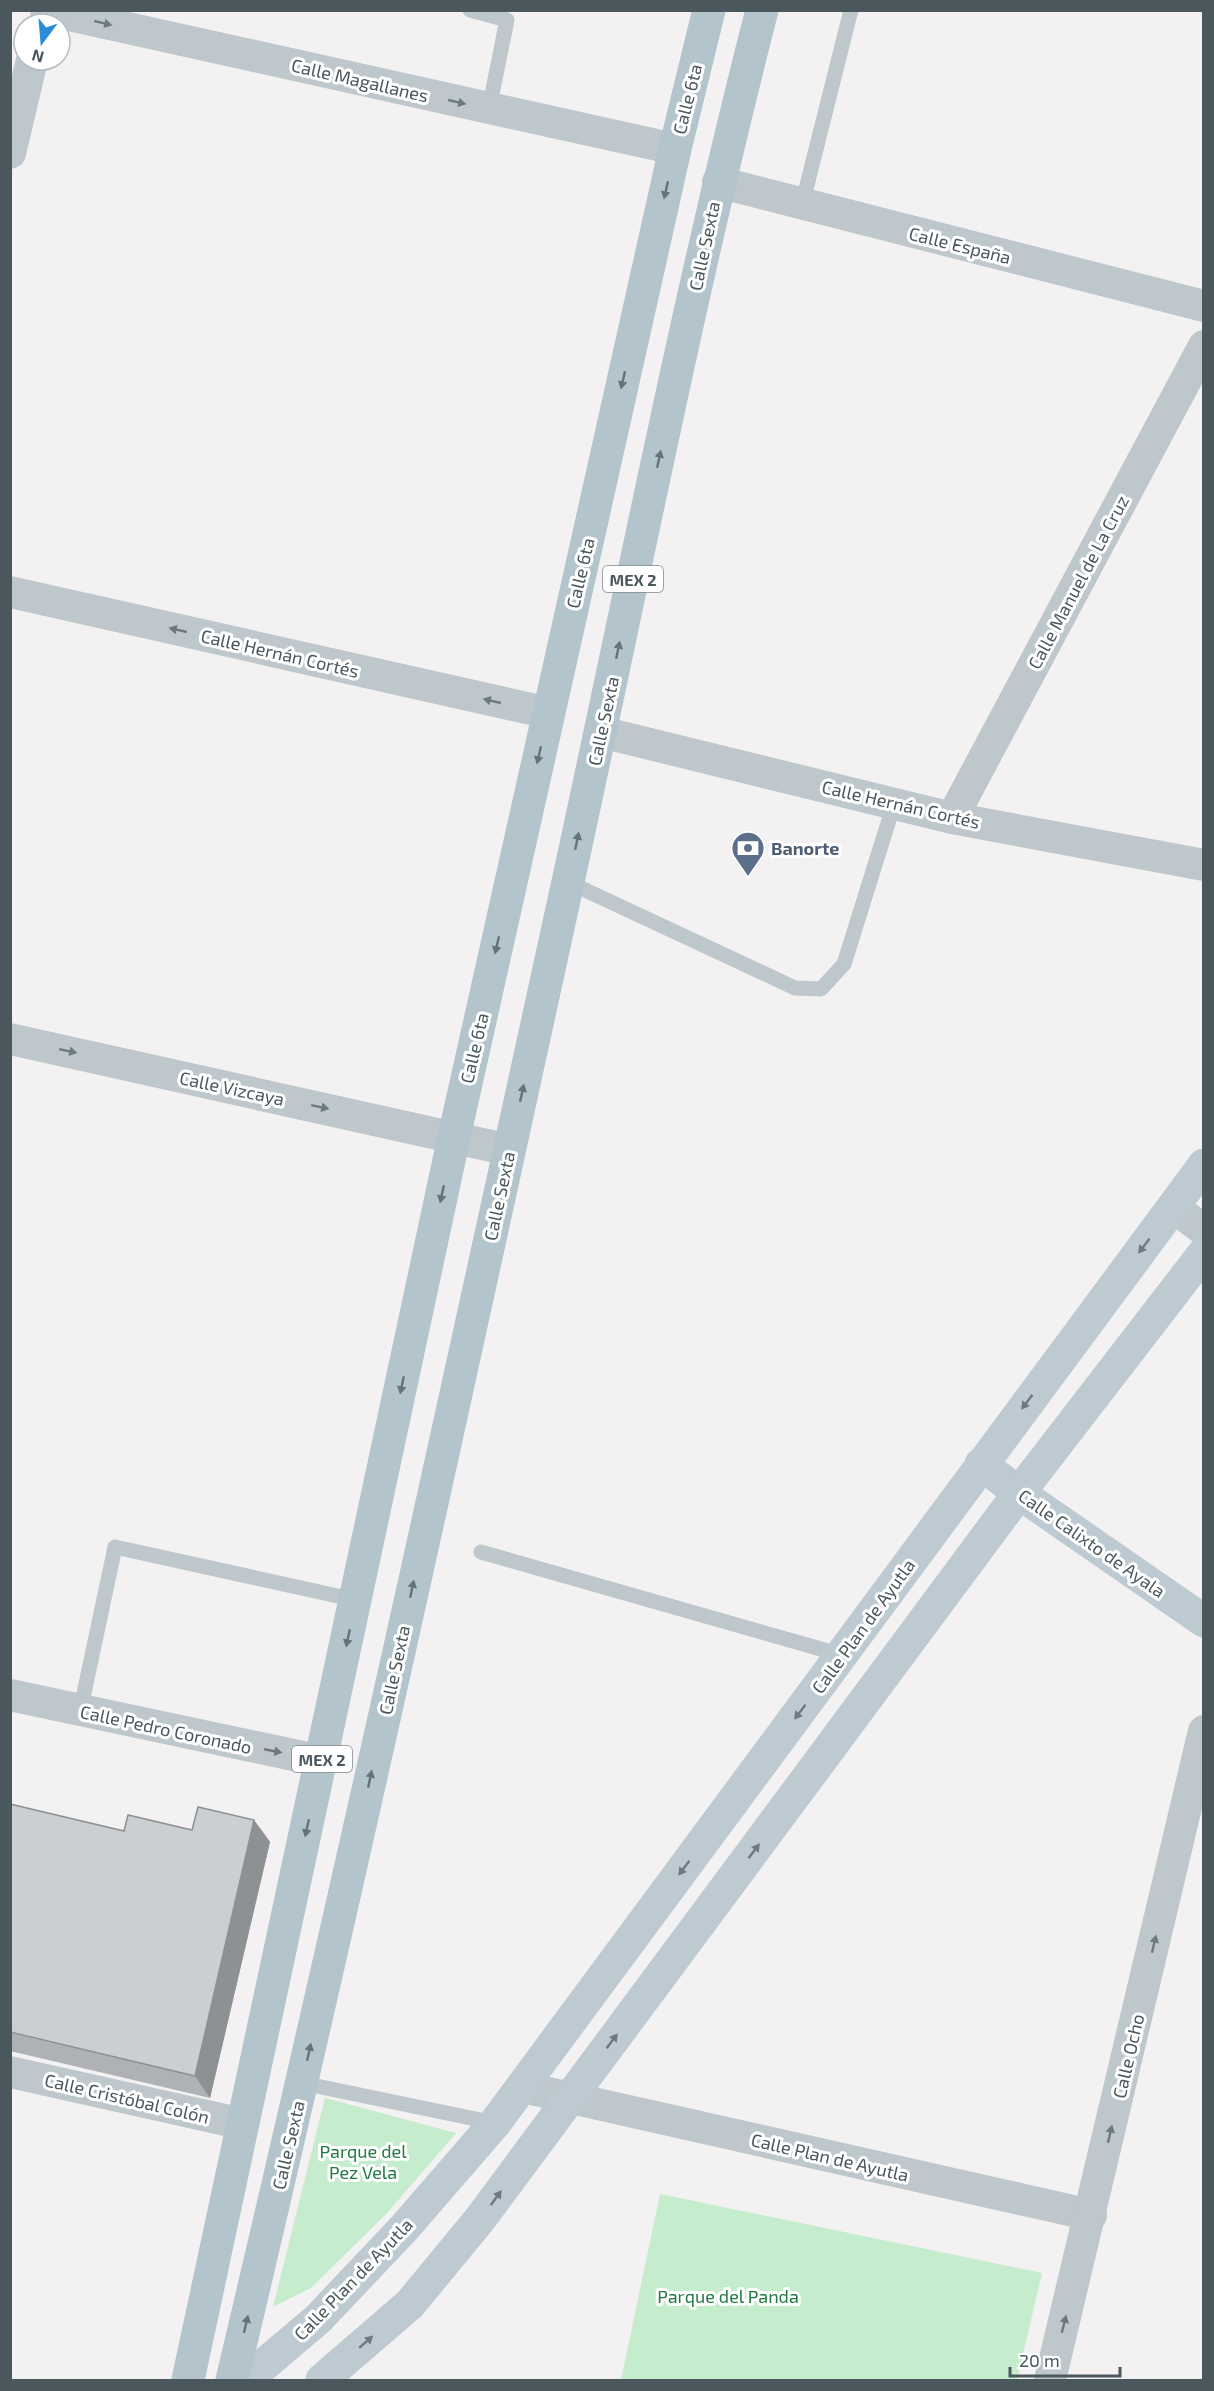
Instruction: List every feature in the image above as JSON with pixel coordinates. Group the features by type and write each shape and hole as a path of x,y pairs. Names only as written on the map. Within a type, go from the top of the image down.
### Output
{"main road":[{"name":"Calle 6ta","path":"454,1137 675,149 709,10"},
{"name":"Calle Sexta","path":"232,2380 302,2083 509,1150 718,182 762,10"},
{"name":"MEX 2","path":"188,2380 454,1137"}],"street":[{"name":"Calle Magallanes","path":"45,10 675,149"},
{"path":"10,153 29,72"},
{"name":"Calle España","path":"718,182 1203,306"},
{"name":"Calle Manuel de La Cruz","path":"952,818 1203,346"},
{"name":"Calle Hernán Cortés","path":"10,592 549,713"},
{"name":"Calle Hernán Cortés","path":"601,732 952,818 1203,865"},
{"name":"Calle Vizcaya","path":"10,1039 509,1150"},
{"name":"Calle Plan de Ayutla","path":"246,2380 318,2319 405,2228 495,2123 1203,1165"},
{"path":"1173,1207 1203,1230"},
{"path":"322,2380 410,2304 480,2219 1019,1493 1203,1253"},
{"name":"Calle Calixto de Ayala","path":"981,1464 1203,1621"},
{"name":"Calle Pedro Coronado","path":"10,1695 80,1712 322,1761"},
{"name":"Calle Ocho","path":"1050,2380 1091,2216 1203,1731"},
{"name":"Calle Cristóbal Colón","path":"10,2072 243,2124"},
{"name":"Calle Plan de Ayutla","path":"522,2087 1091,2216"}],"lane":[{"path":"470,10 507,20 489,109"},
{"path":"802,205 851,10"},
{"path":"568,882 795,988 821,989 844,964 894,804"},
{"path":"80,1712 115,1547 356,1600"},
{"path":"481,1552 842,1655"},
{"path":"302,2083 495,2123"}],"green space":[{"name":"Parque del Pez Vela","path":"325,2098 456,2133 388,2212 311,2288 273,2307"},
{"name":"Parque del Panda","path":"660,2194 1042,2273 1017,2380 621,2380"}],"building":[{"path":"10,1804 124,1831 128,1815 192,1830 198,1807 254,1820 195,2076 10,2032"}],"place":[{"name":"Banorte","path":"748,877"}]}
